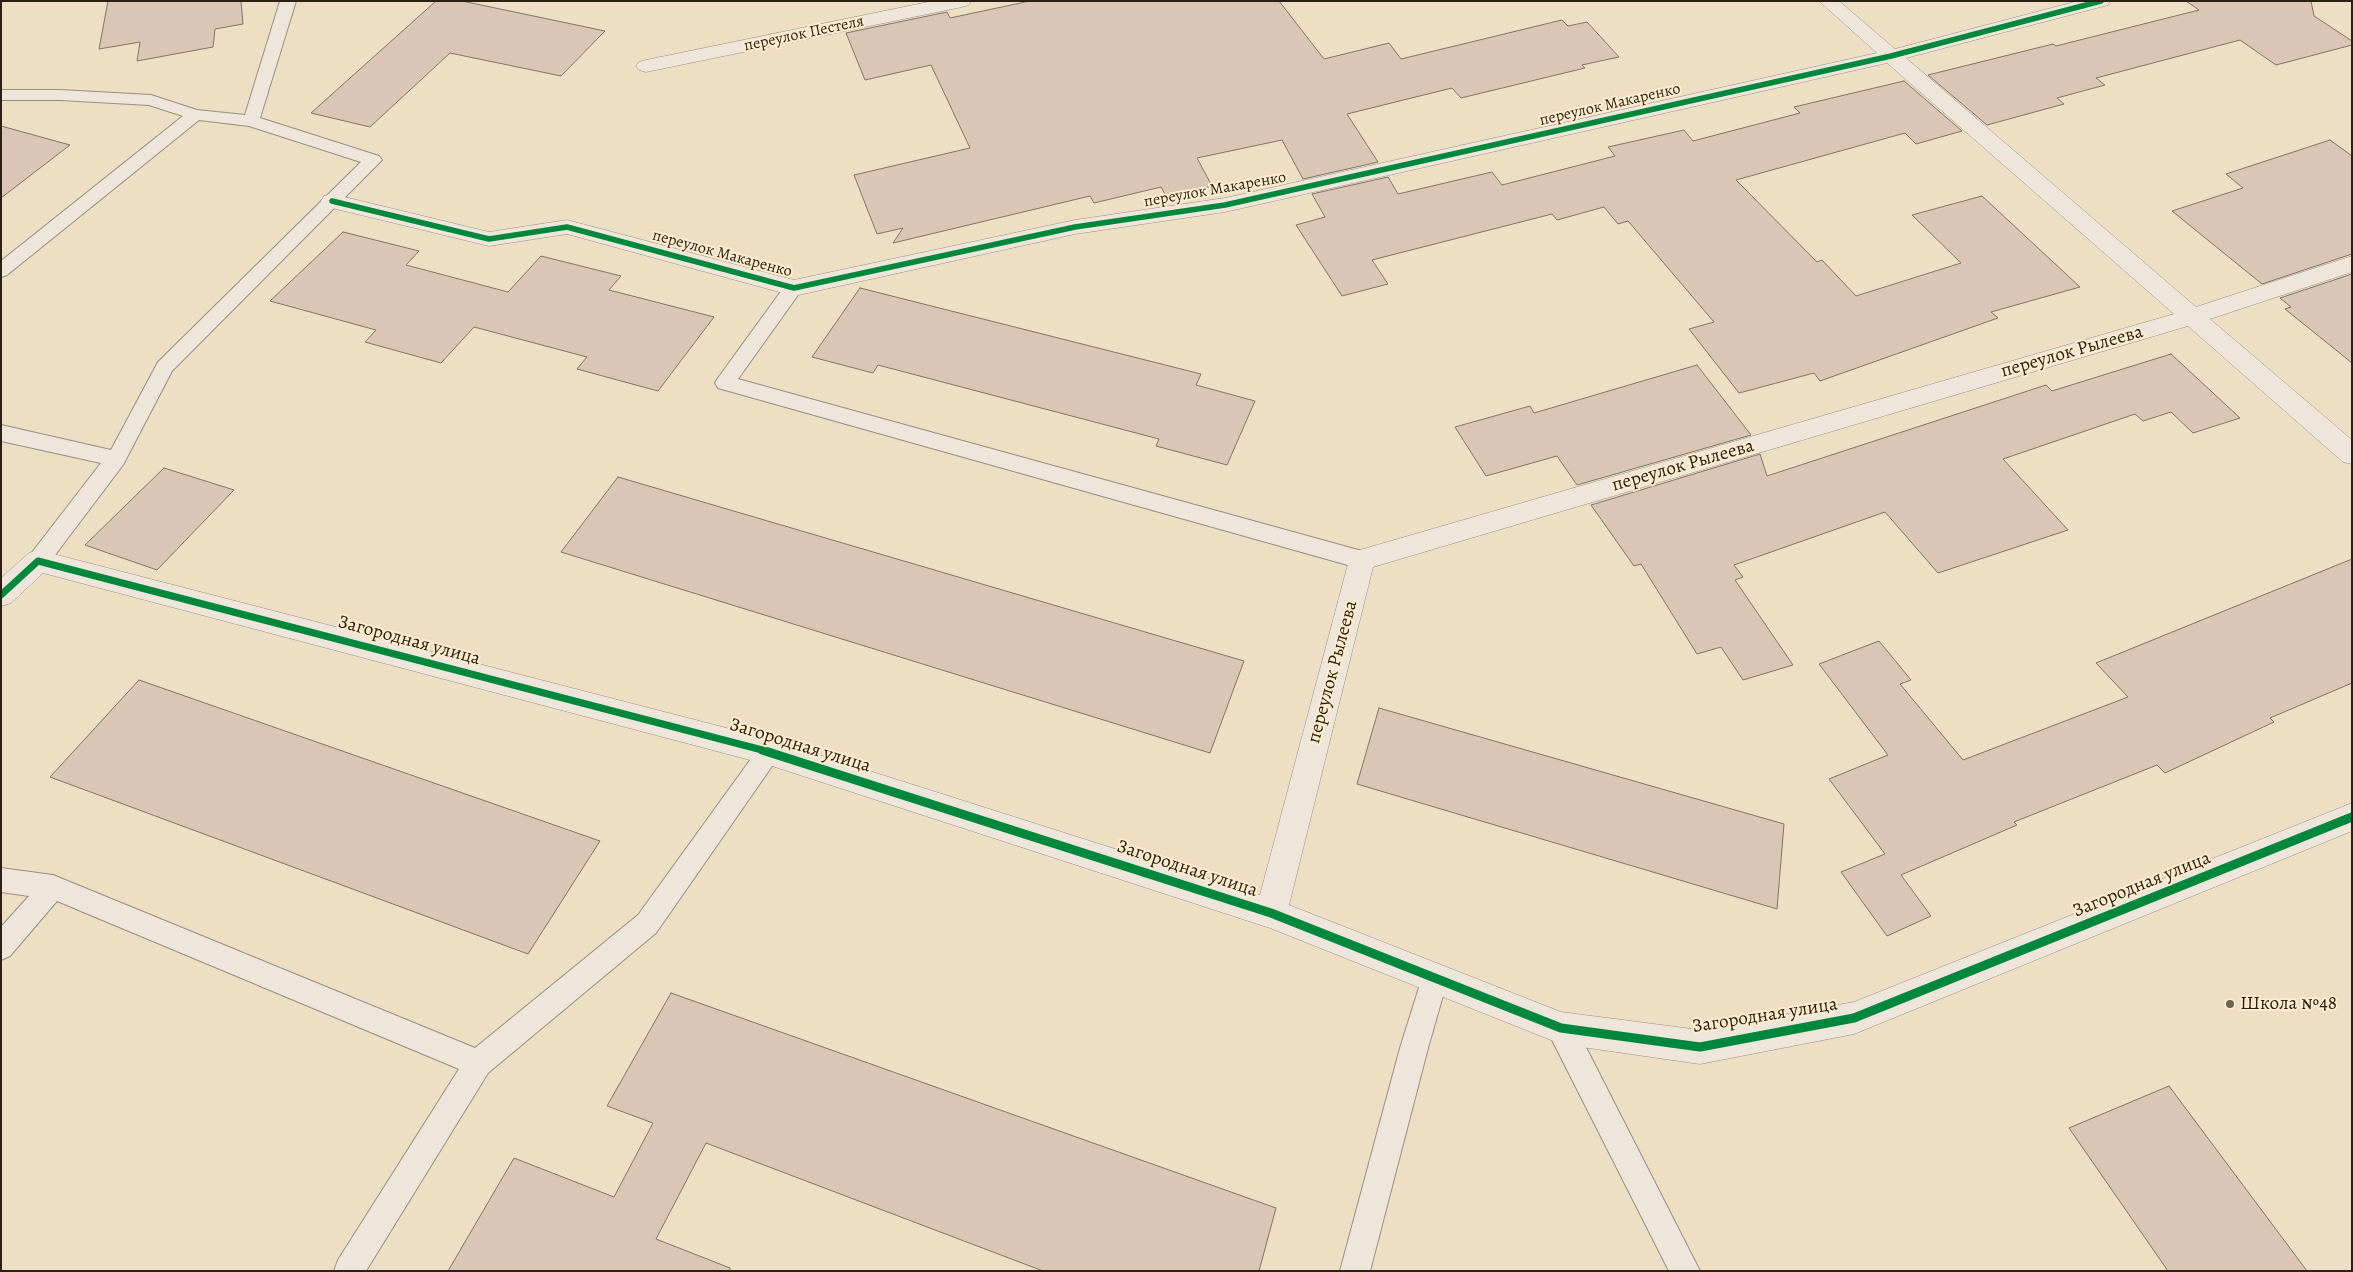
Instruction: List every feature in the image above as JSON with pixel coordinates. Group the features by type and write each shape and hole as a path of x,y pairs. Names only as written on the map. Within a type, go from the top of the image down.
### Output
{"street":[{"name":"переулок Пестеля","path":"646,66 962,1"},
{"path":"1828,1 2352,455"},
{"name":"переулок Макаренко","path":"332,201 490,239 567,227 794,288 1075,227 1225,205 1891,56 2102,1"},
{"name":"переулок Рылеева","path":"1271,913 1362,560 2192,317 2352,264"},
{"path":"1,595 38,561"},
{"name":"Загородная улица","path":"38,561 770,752 1271,913 1561,1028 1700,1046 1854,1018 2352,818"}],"lane":[{"path":"251,121 288,1"},
{"path":"1,94 151,100 195,114 251,121 373,160 165,367 116,459 38,561"},
{"path":"1,271 195,114"},
{"path":"794,288 725,383 1362,560"},
{"path":"1,434 116,459"},
{"path":"349,1271 478,1063 647,924 770,752"},
{"path":"1,880 54,887 478,1063"},
{"path":"1,946 54,887"},
{"path":"1355,1271 1411,1058 1435,978"},
{"path":"1561,1028 1685,1271"}],"building":[{"path":"108,1 241,1 243,24 215,29 213,47 137,61 140,42 99,49"},
{"path":"436,1 462,1 605,31 561,76 450,53 370,127 311,113"},
{"path":"1030,1 1279,1 1324,59 1389,43 1401,59 1562,20 1568,26 1587,22 1619,57 1582,65 1585,68 1461,98 1452,88 1347,114 1378,162 1303,179 1282,140 1197,158 1212,186 1166,196 1161,187 1094,203 1090,196 893,243 903,228 877,234 854,175 970,148 931,65 865,80 846,33 947,12 950,18"},
{"path":"2186,1 2311,1 2314,16 2352,41 2352,45 2276,65 2240,40 2096,78 2105,85 2057,98 2064,104 1987,125 1928,75 2053,44 2056,46 2199,10"},
{"path":"1904,81 1962,131 1916,144 1905,133 1736,180 1817,262 1822,260 1856,296 1961,263 1912,215 1982,196 2080,287 1991,312 1998,318 1820,381 1814,373 1739,393 1689,329 1714,322 1628,221 1618,224 1604,207 1557,220 1552,214 1372,260 1388,284 1342,296 1296,225 1325,217 1312,194 1388,177 1398,194 1492,172 1502,185 1615,156 1608,147 1684,130 1693,141 1800,113 1794,107"},
{"path":"1,126 70,145 1,198"},
{"path":"2330,140 2352,156 2352,254 2262,284 2172,211 2243,188 2226,174"},
{"path":"343,232 419,251 406,265 508,292 541,256 621,276 609,290 714,317 658,391 577,369 587,357 474,327 441,363 365,342 376,330 270,301"},
{"path":"2352,274 2352,363 2285,309 2291,307 2280,298"},
{"path":"860,288 1201,374 1196,385 1255,401 1227,465 1156,446 1159,439 878,365 873,373 812,357"},
{"path":"2171,354 2240,418 2193,433 2171,412 2143,421 2135,414 2003,459 2068,530 1938,573 1885,512 1734,565 1743,577 1735,580 1793,665 1743,680 1721,647 1697,654 1641,564 1634,566 1591,505 1760,454 1767,476 2046,385 2052,391"},
{"path":"1697,365 1751,435 1577,485 1557,456 1486,476 1455,427 1530,406 1534,413"},
{"path":"164,468 234,490 157,570 85,545"},
{"path":"618,477 1244,661 1210,753 561,552"},
{"path":"2352,559 2352,683 2270,718 2274,722 2165,773 2157,765 2014,822 2017,825 1901,875 1931,916 1887,936 1841,872 1885,854 1829,779 1888,755 1819,664 1879,641 1911,680 1900,684 1963,760 2128,697 2096,663"},
{"path":"139,680 600,841 528,954 50,777"},
{"path":"1379,708 1784,824 1777,909 1357,784"},
{"path":"671,993 1276,1208 1259,1271 1043,1271 706,1143 656,1239 730,1268 730,1271 448,1271 514,1158 614,1197 653,1123 607,1106"},
{"path":"2169,1086 2307,1271 2168,1271 2069,1128"}],"cycle path":[{"path":"332,201 489,239 567,227 794,288 1075,227 1225,205 1891,56 2101,1"},
{"path":"1,595 38,561 769,752 1271,913 1561,1028 1700,1047 1854,1018 2352,817"}],"place":[{"name":"Школа №48","path":"2230,1004"}]}
